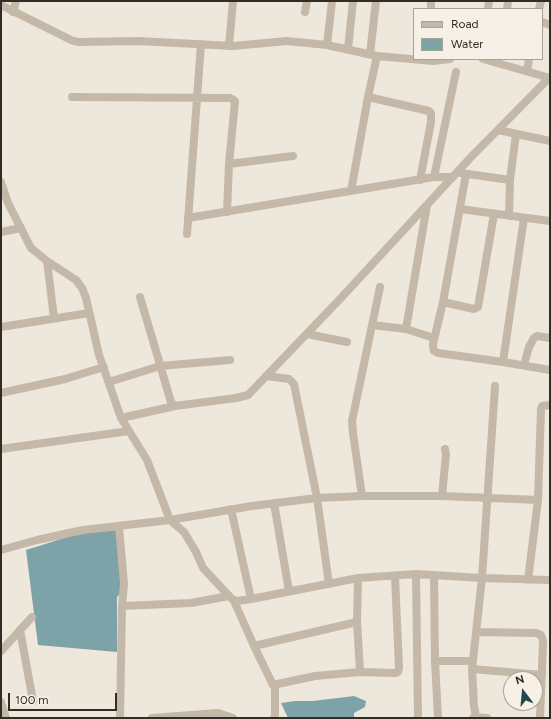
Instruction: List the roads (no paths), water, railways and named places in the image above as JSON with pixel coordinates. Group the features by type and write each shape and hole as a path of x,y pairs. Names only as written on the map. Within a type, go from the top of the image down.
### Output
{"street":[{"path":"13,12 16,1"},
{"path":"229,46 233,1"},
{"path":"305,12 307,1"},
{"path":"327,45 332,1"},
{"path":"348,50 353,1"},
{"path":"351,191 374,55 376,1"},
{"path":"1,5 71,40 78,42 139,41 229,46 287,41 327,45 374,55 413,59"},
{"path":"186,234 201,44"},
{"path":"428,60 444,60"},
{"path":"527,71 529,60"},
{"path":"121,418 175,406 246,396 251,393 455,175 550,78 497,61"},
{"path":"434,177 456,72"},
{"path":"72,97 197,99 230,98 235,101 229,164 227,212"},
{"path":"368,97 429,111 431,113 431,122 420,180"},
{"path":"498,130 550,141"},
{"path":"509,216 510,180 516,134"},
{"path":"229,164 293,156"},
{"path":"188,218 434,177 466,174 510,180"},
{"path":"466,174 443,302 434,338 434,351 438,353 550,370"},
{"path":"2,186 8,203 31,248 47,261 76,280 82,288 90,313 99,355 121,418 147,460 170,520 184,532 196,552 203,568 232,598 265,667 271,683 275,686 276,708 274,718"},
{"path":"406,329 427,205"},
{"path":"460,209 550,221"},
{"path":"443,302 474,309 478,306 494,214"},
{"path":"503,362 524,218"},
{"path":"1,232 21,228"},
{"path":"47,261 54,318"},
{"path":"362,496 352,421 380,287"},
{"path":"140,297 171,402 175,406"},
{"path":"1,327 90,313"},
{"path":"372,325 406,329 434,338"},
{"path":"307,334 347,342"},
{"path":"524,365 529,347 534,338 537,336 550,338"},
{"path":"109,382 160,366 230,360"},
{"path":"1,393 65,379 104,367"},
{"path":"266,376 289,379 292,380 294,384 317,498 330,584"},
{"path":"487,718 474,717 472,665 482,578 495,386"},
{"path":"528,580 538,500 541,409 542,406 546,404 550,405"},
{"path":"1,449 129,431"},
{"path":"442,496 446,454 445,449"},
{"path":"1,550 83,530 170,520 232,509 317,498 362,496 442,496 538,500"},
{"path":"274,503 289,591"},
{"path":"232,509 251,599"},
{"path":"119,526 124,581 122,606 120,718"},
{"path":"122,606 191,603 232,598 251,599 358,578 416,574 550,580"},
{"path":"416,574 418,718"},
{"path":"275,686 315,676 360,672 398,672 395,576"},
{"path":"434,576 435,661 438,718"},
{"path":"358,578 360,672"},
{"path":"1,651 32,617"},
{"path":"254,646 358,622"},
{"path":"20,630 33,701"},
{"path":"476,632 541,635 542,671"},
{"path":"435,661 514,671"},
{"path":"1,702 6,718"},
{"path":"152,718 218,713 233,718"}],"water":[{"path":"118,530 123,591 117,597 117,652 38,645 26,550 77,534"},
{"path":"354,696 366,701 365,707 354,713 354,718 288,718 281,703 313,701"}]}
